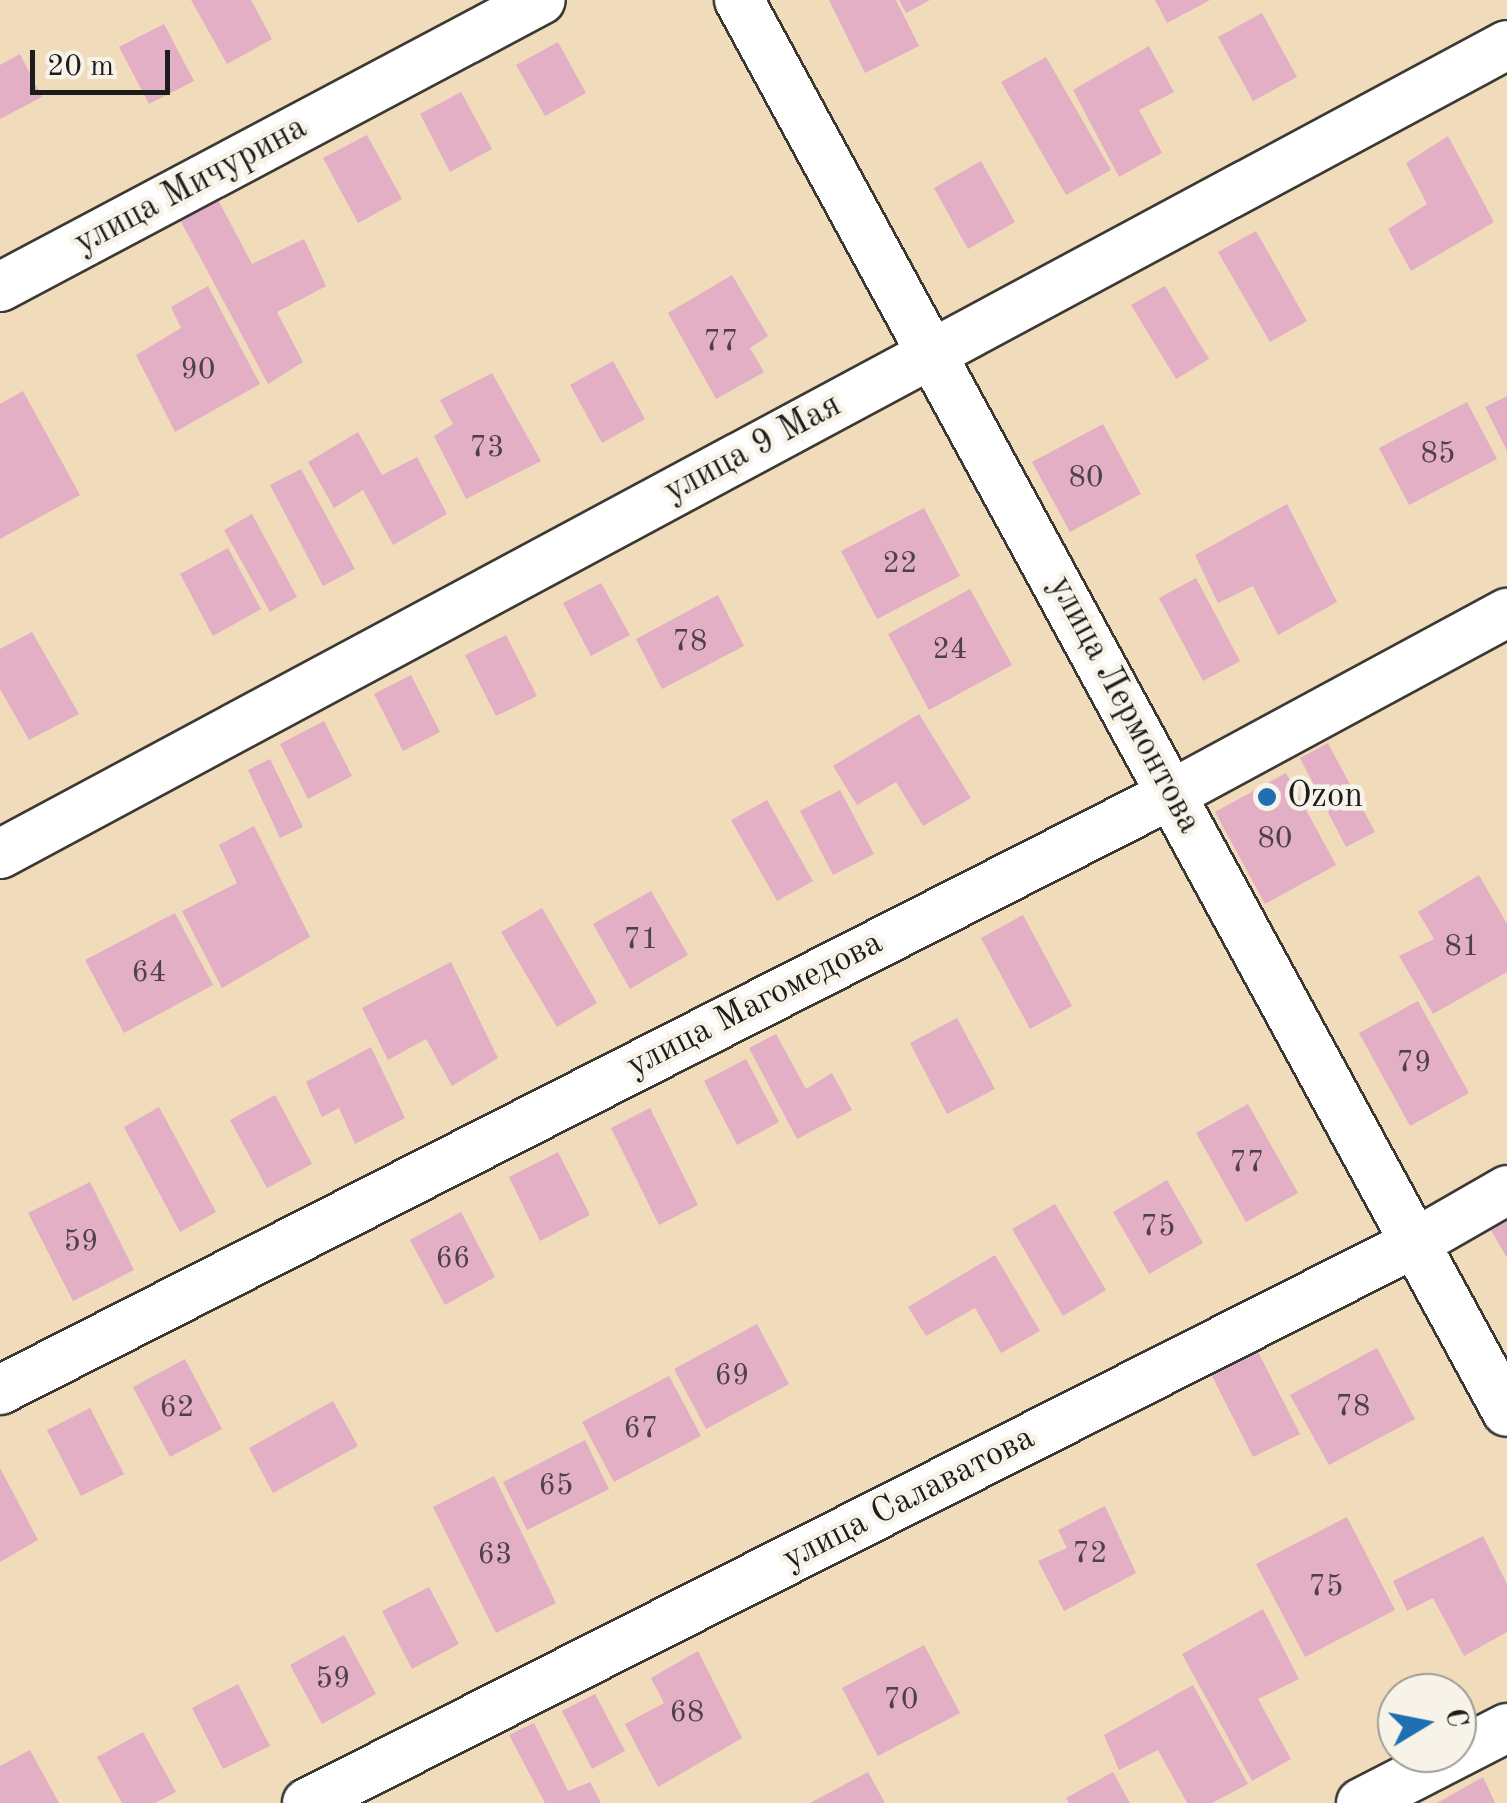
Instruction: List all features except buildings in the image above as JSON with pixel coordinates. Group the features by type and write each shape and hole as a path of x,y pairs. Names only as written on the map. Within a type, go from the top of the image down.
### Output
{"street":[{"name":"улица Мичурина","path":"0,287 540,0"},
{"name":"улица Лермонтова","path":"739,0 1507,1412"},
{"name":"улица 9 Мая","path":"0,854 1507,45"},
{"name":"улица Магомедова","path":"0,1390 1172,794 1507,613"},
{"name":"улица Салаватова","path":"307,1803 1416,1243 1507,1190"},
{"path":"1361,1803 1507,1728"}],"place":[{"name":"Ozon","path":"1267,797"}]}
